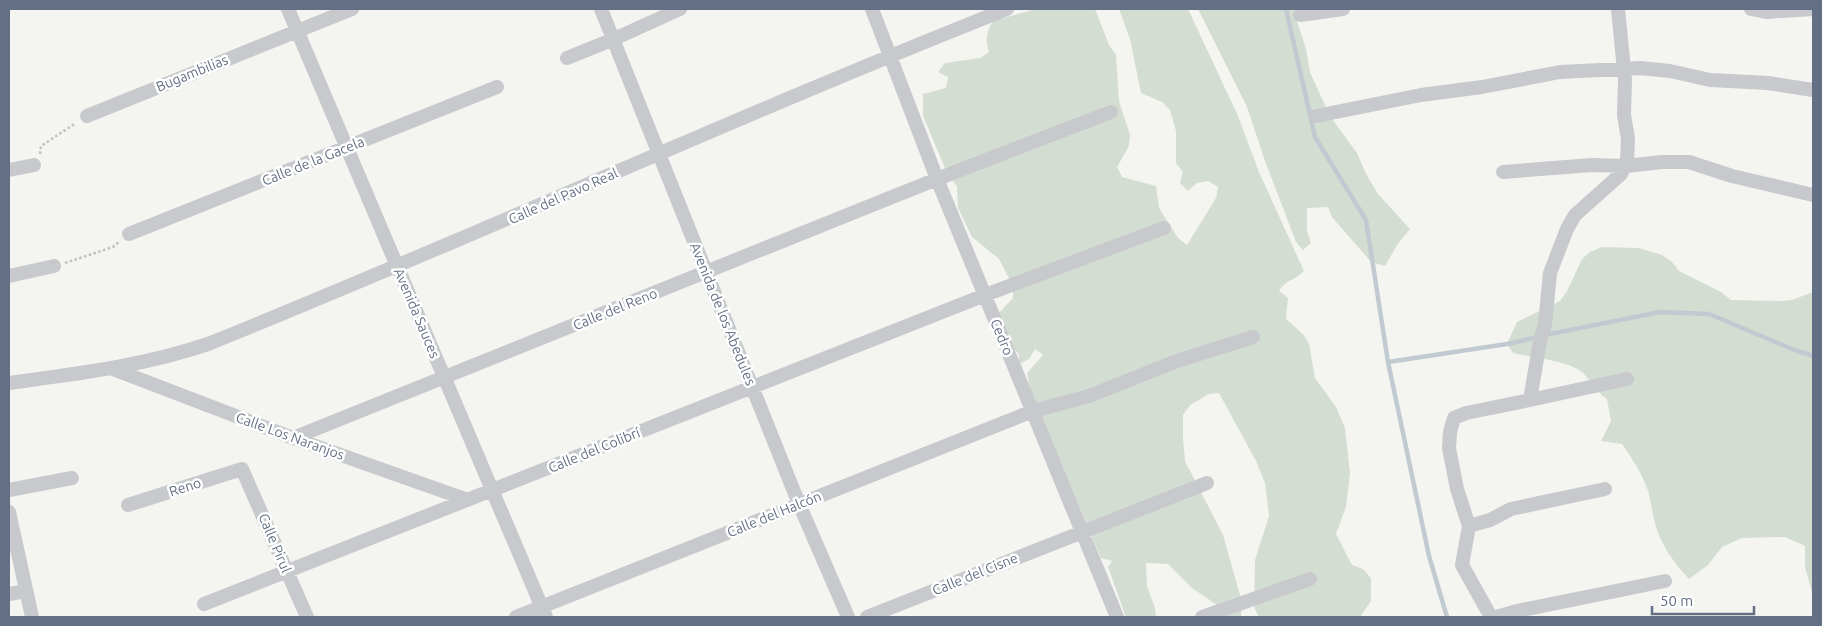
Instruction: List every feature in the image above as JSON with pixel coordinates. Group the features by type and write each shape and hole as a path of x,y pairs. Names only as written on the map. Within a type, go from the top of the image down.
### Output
{"street":[{"name":"Avenida Sauces","path":"288,9 544,612"},
{"name":"Bugambilias","path":"87,116 352,9"},
{"name":"Avenida de los Abedules","path":"601,9 800,504 848,617"},
{"path":"567,58 680,9"},
{"name":"Cedro","path":"872,9 937,180 1117,617"},
{"name":"Calle del Pavo Real","path":"9,383 113,369 179,354 208,344 397,266 890,55 1007,9"},
{"path":"1300,15 1342,9"},
{"path":"1530,400 1540,341 1545,324 1550,273 1567,229 1575,214 1612,184 1626,166 1628,151 1624,115 1626,80 1618,9"},
{"path":"1751,9 1766,12 1813,9"},
{"path":"1316,116 1421,95 1482,87 1560,72 1640,68 1663,70 1710,80 1768,83 1813,90"},
{"name":"Calle de la Gacela","path":"129,234 497,87"},
{"name":"Calle del Reno","path":"293,438 1111,112"},
{"path":"1504,172 1592,165 1626,166 1662,162 1689,162 1732,176 1813,195"},
{"path":"9,170 34,164"},
{"name":"Calle del Colibrí","path":"204,604 985,295 1164,228"},
{"path":"9,276 54,266"},
{"name":"Calle del Halcón","path":"516,617 544,612 800,504 1033,411 1089,396 1177,360 1252,337"},
{"name":"Calle Los Naranjos","path":"113,369 293,438 468,500"},
{"path":"1491,617 1462,565 1469,526 1449,448 1450,432 1454,418 1627,379"},
{"name":"Reno","path":"128,505 242,469"},
{"name":"Calle Pirul","path":"242,469 307,617"},
{"path":"9,490 72,478"},
{"name":"Calle del Cisne","path":"868,617 1207,483"},
{"path":"1469,526 1490,520 1510,509 1605,489"},
{"path":"9,512 32,617"},
{"path":"1202,617 1310,579"},
{"path":"1496,617 1665,581"},
{"path":"9,594 26,591"}],"path":[{"path":"34,164 39,158 41,146 87,116"},
{"path":"54,266 112,247 129,234"}],"shaded area":[{"path":"1036,9 1095,9 1109,45 1116,55 1119,101 1130,135 1129,146 1117,167 1122,177 1156,186 1159,208 1178,238 1187,245 1216,198 1218,187 1208,181 1197,183 1188,191 1180,183 1183,172 1176,163 1176,131 1170,110 1162,102 1141,93 1130,39 1119,9 1188,9 1238,116 1259,172 1304,271 1285,284 1279,291 1288,298 1286,319 1303,334 1309,344 1315,378 1336,407 1345,428 1350,473 1346,507 1336,534 1352,565 1363,569 1371,578 1371,601 1360,617 1259,617 1254,607 1255,560 1269,516 1265,483 1256,461 1219,393 1209,394 1190,405 1183,415 1185,461 1223,535 1242,602 1241,617 1225,617 1220,607 1192,588 1168,564 1146,563 1147,586 1155,608 1156,617 1126,617 1108,567 1112,561 1101,558 1031,393 1027,373 1043,355 1035,349 1029,359 1019,364 1019,354 1010,345 998,314 1013,298 1013,286 999,259 972,237 958,208 957,187 945,168 923,116 923,94 946,88 948,77 938,72 945,63 980,58 989,52 987,36 993,21"},
{"path":"1198,9 1293,9 1306,49 1310,72 1330,116 1357,153 1366,174 1378,194 1410,229 1397,245 1385,266 1371,262 1332,217 1328,207 1307,208 1307,231 1311,243 1303,250 1296,242 1265,161 1247,107"},
{"path":"1602,247 1639,248 1662,255 1672,262 1679,271 1721,292 1731,300 1792,300 1813,292 1813,596 1805,567 1805,546 1785,537 1742,538 1722,547 1708,565 1689,579 1673,560 1660,538 1648,491 1634,462 1622,444 1601,441 1611,421 1607,399 1579,370 1557,362 1513,353 1507,344 1517,322 1560,301 1567,291 1582,259 1590,252"}],"waterway":[{"path":"1286,9 1315,137 1366,220 1388,362 1429,556 1447,617"},
{"path":"1545,335 1660,312 1709,314 1813,356"},
{"path":"1388,362 1507,344 1538,337"}]}
